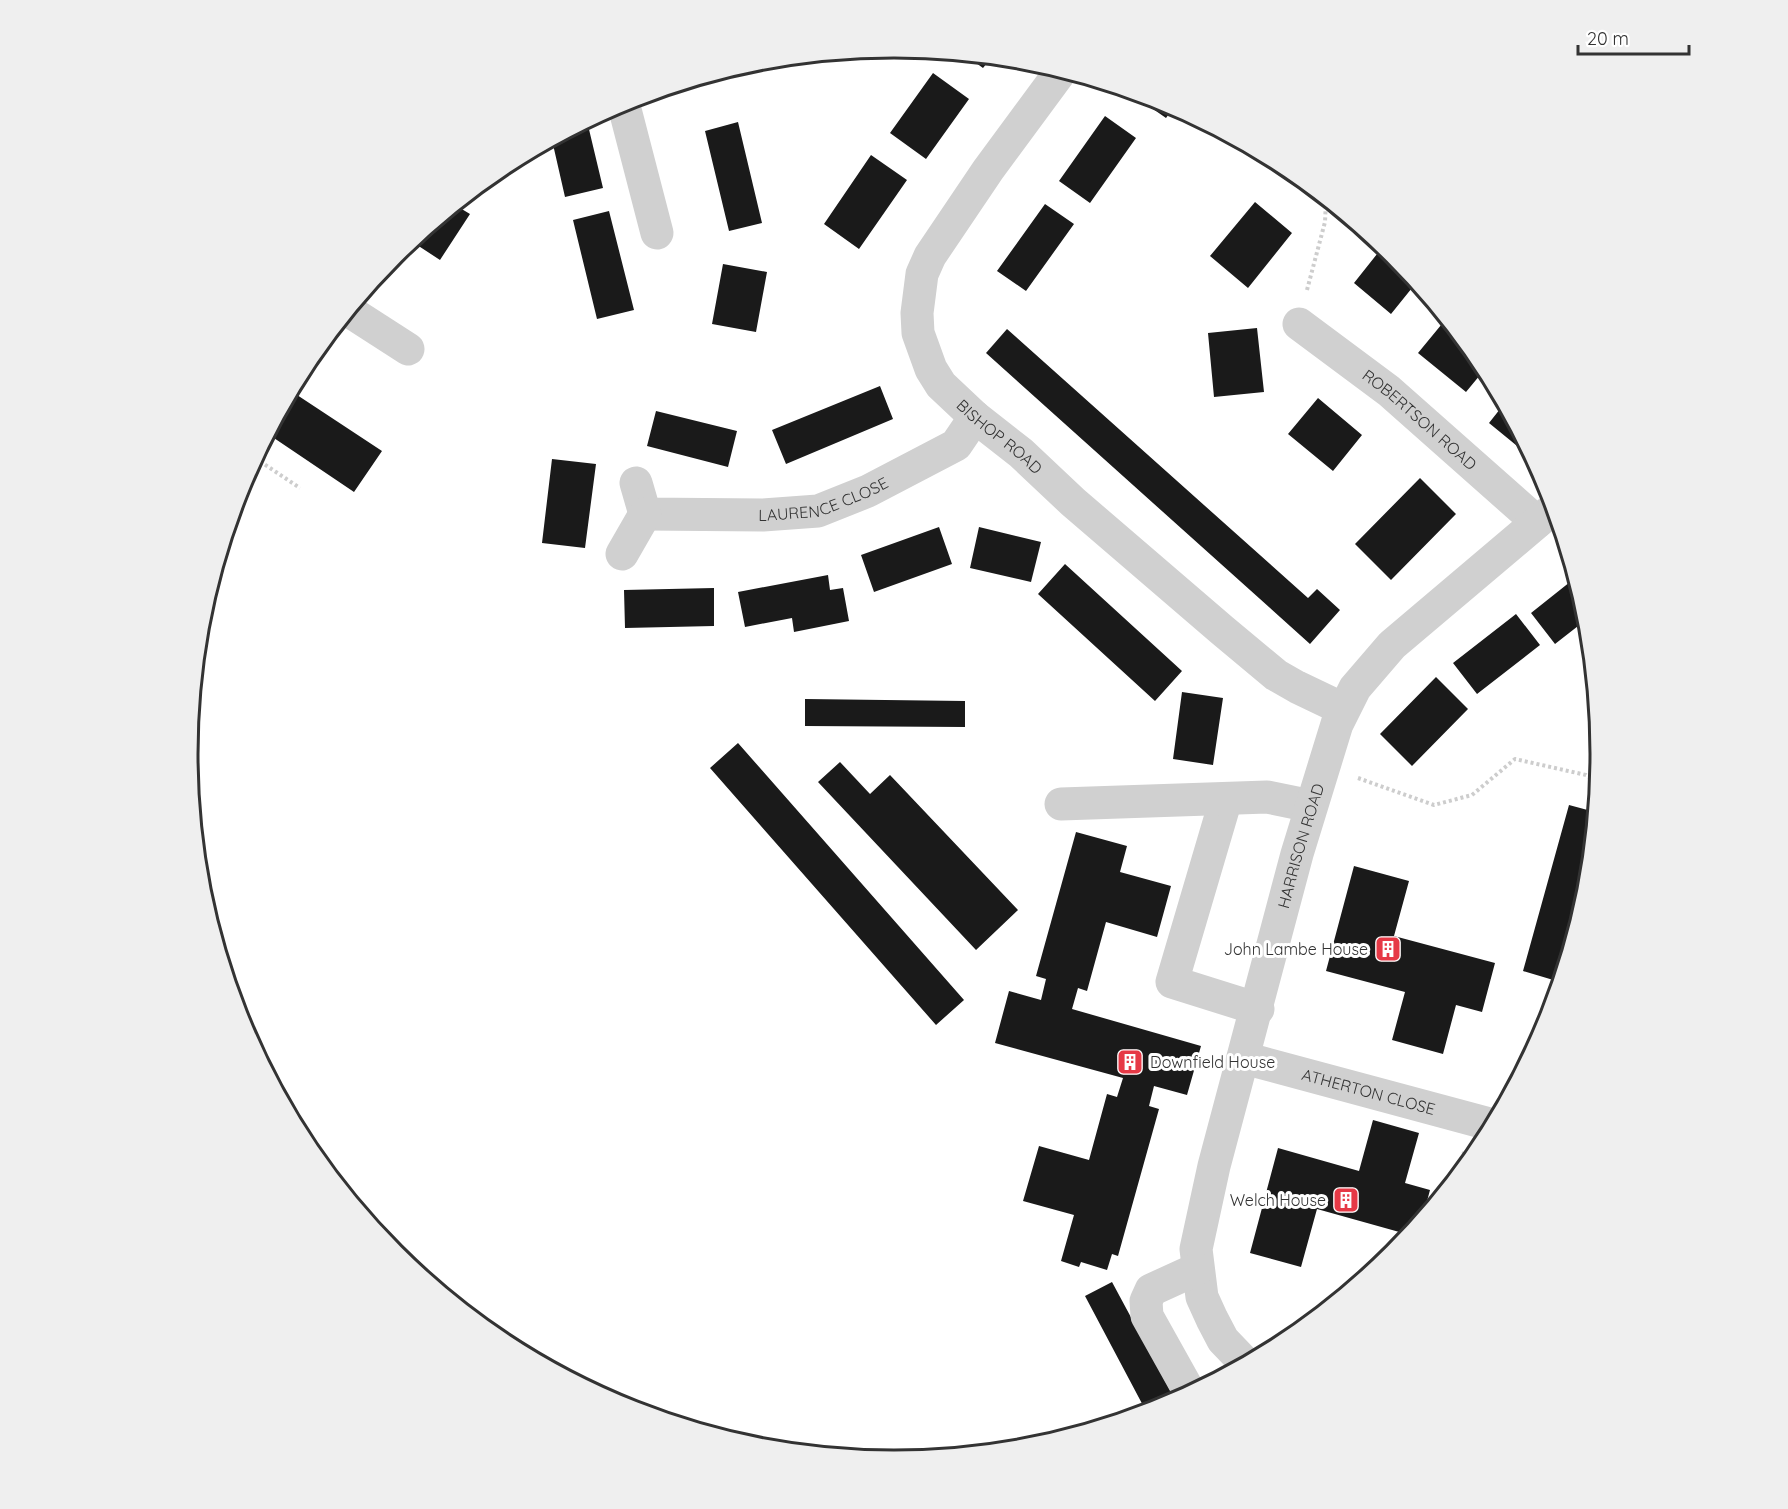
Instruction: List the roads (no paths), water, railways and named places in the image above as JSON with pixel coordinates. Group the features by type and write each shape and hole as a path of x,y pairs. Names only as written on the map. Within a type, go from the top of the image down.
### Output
{"street":[{"name":"BISHOP ROAD","path":"1055,78 988,170 930,256 922,274 917,313 918,333 931,369 941,385 975,417 1021,453 1073,502 1276,675 1343,709"},
{"path":"626,112 657,233"},
{"path":"355,315 408,349"},
{"name":"ROBERTSON ROAD","path":"1299,324 1389,391 1546,515"},
{"name":"LAURENCE CLOSE","path":"645,514 763,515 818,511 868,491 956,445 975,417"},
{"path":"622,554 645,514 636,483"},
{"name":"HARRISON ROAD","path":"1240,1358 1223,1340 1202,1297 1196,1249 1201,1222 1311,806 1343,709 1355,688 1392,645 1546,515"},
{"path":"1061,804 1267,797 1311,806"},
{"path":"1226,798 1172,982 1257,1009"},
{"name":"ATHERTON CLOSE","path":"1244,1058 1485,1123"},
{"path":"1186,1386 1147,1316 1146,1301 1151,1290 1197,1269"}],"place":[{"name":"John Lambe House","path":"1388,949"},
{"name":"Downfield House","path":"1130,1062"},
{"name":"Welch House","path":"1346,1200"}]}
